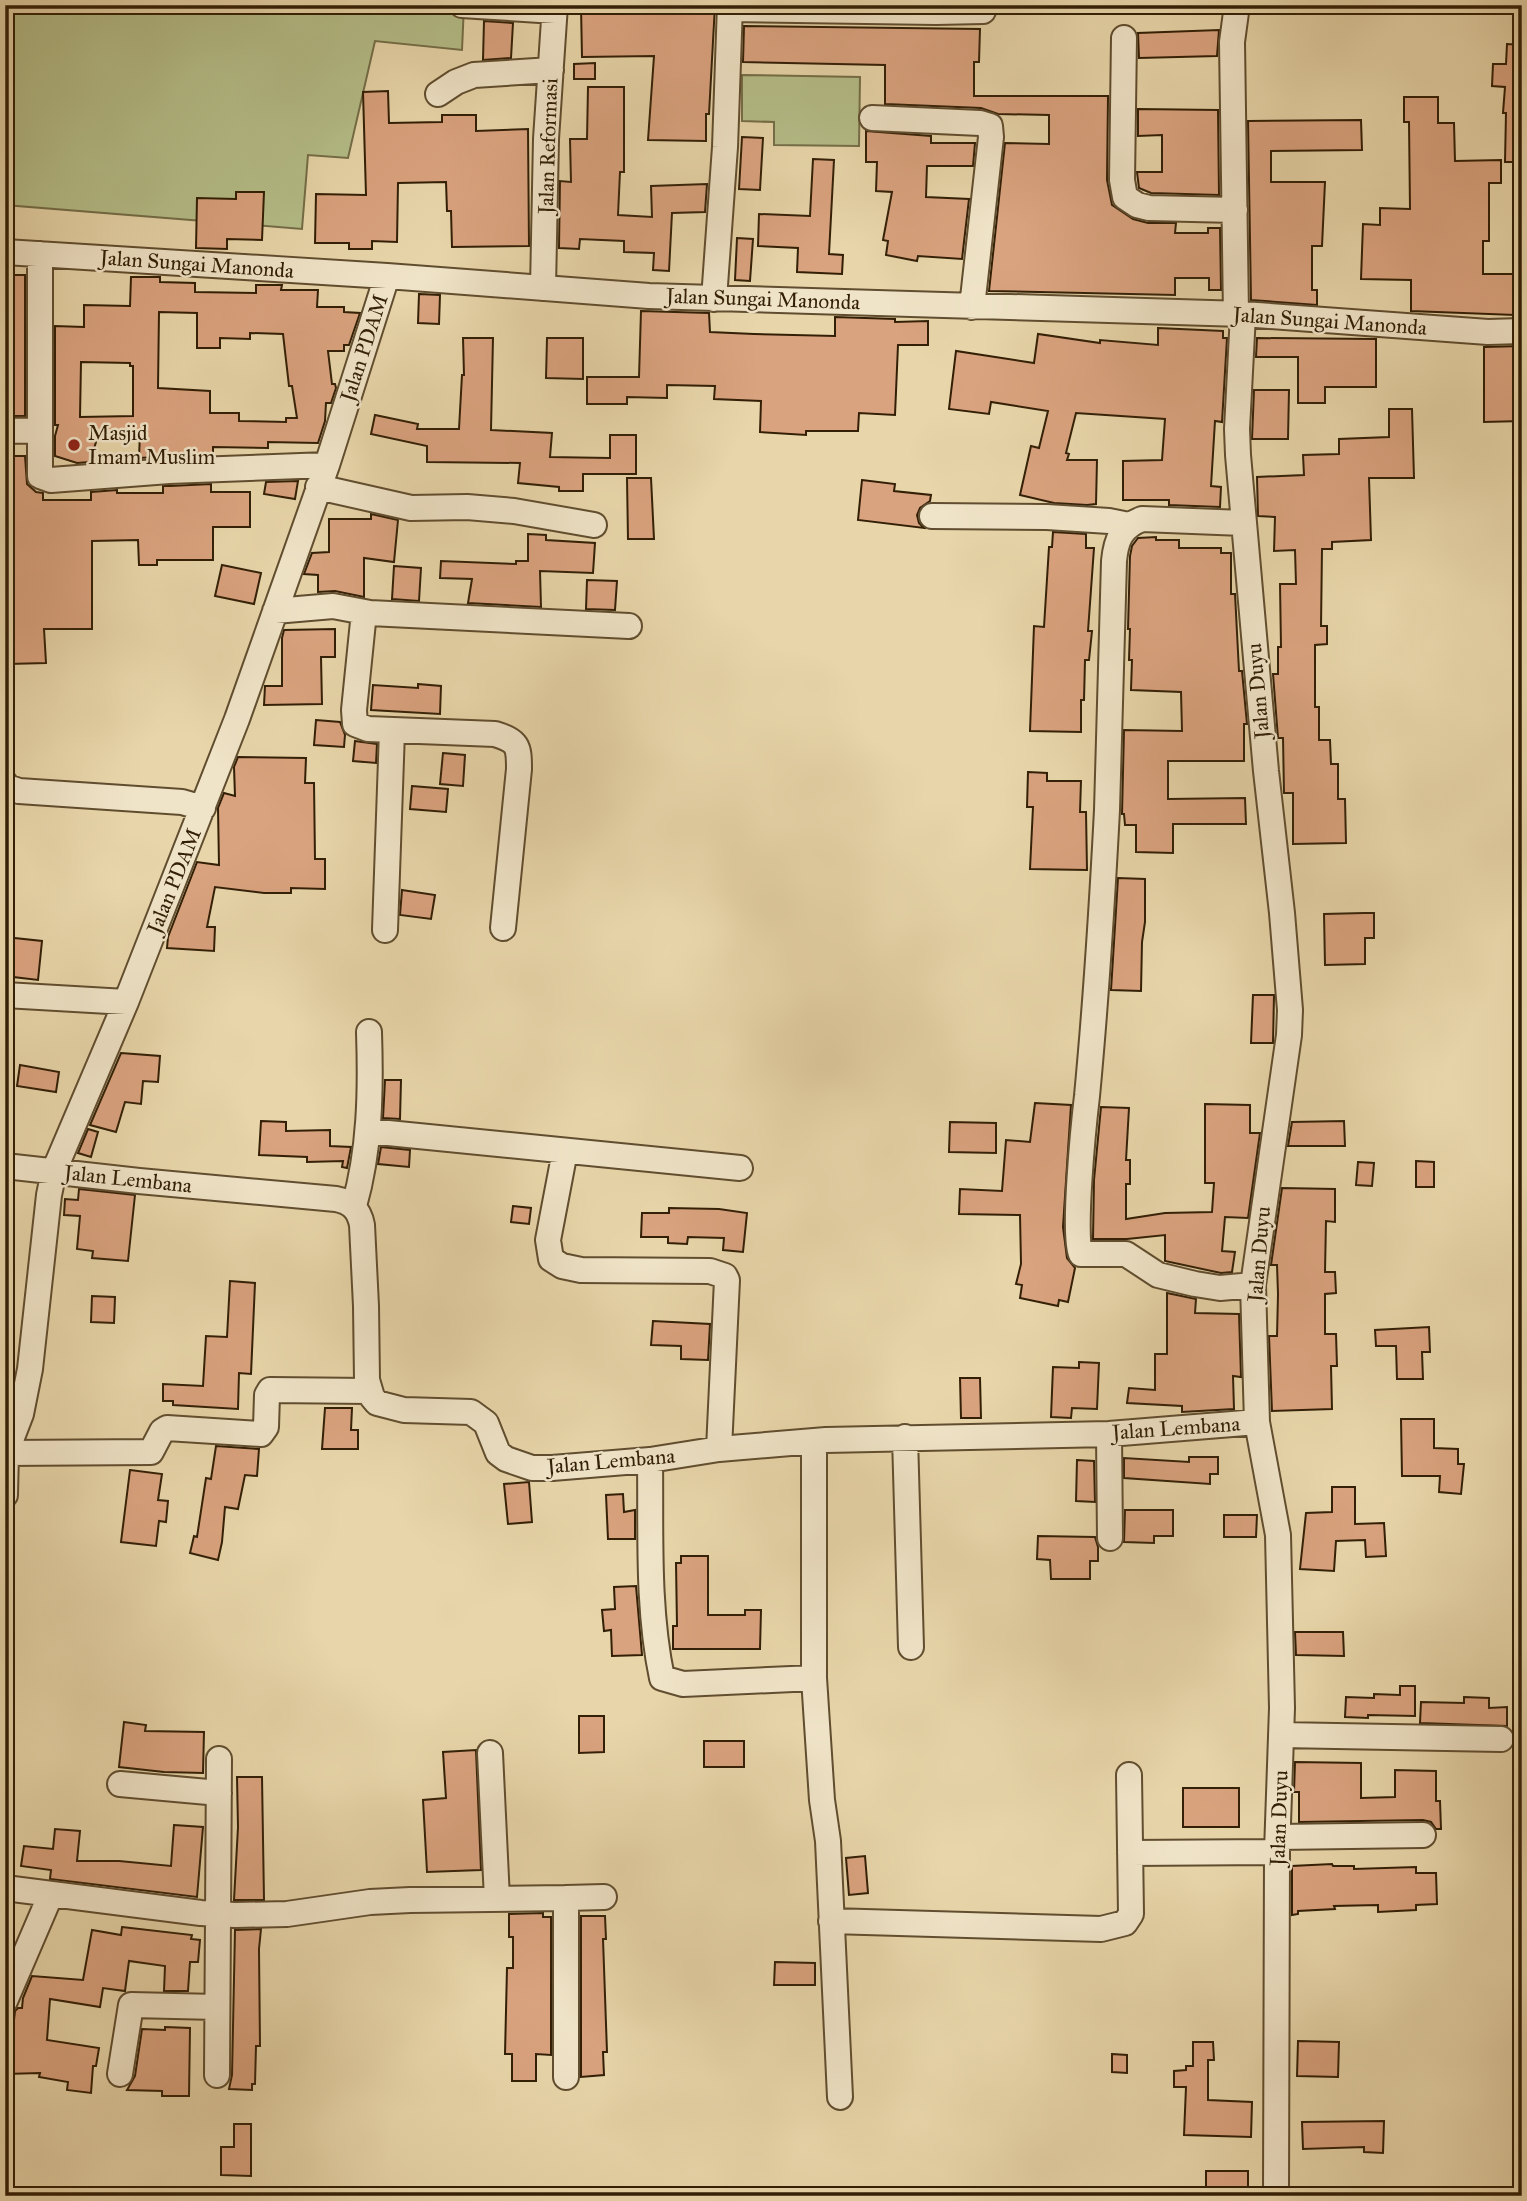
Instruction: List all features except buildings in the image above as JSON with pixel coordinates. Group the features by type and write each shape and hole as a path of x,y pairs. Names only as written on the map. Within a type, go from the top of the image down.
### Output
{"street":[{"path":"463,5 555,8"},
{"name":"Jalan Duyu","path":"1237,5 1232,42 1240,314 1237,429 1243,523 1282,913 1290,1021 1253,1285 1257,1422 1278,1535 1282,1735 1277,1845 1276,2196"},
{"path":"714,299 725,147 730,7 983,10"},
{"name":"Jalan Reformasi","path":"543,288 545,176 555,8"},
{"path":"1124,38 1122,180 1125,197 1137,205 1149,208 1235,210"},
{"path":"438,94 456,82 474,75 551,70"},
{"path":"872,118 980,123 990,126 990,148 972,307"},
{"name":"Jalan Sungai Manonda","path":"5,252 714,299 1240,314 1488,332 1522,331"},
{"path":"40,254 40,477 48,480 169,471 323,476 411,508 467,507 513,511 594,525"},
{"name":"Jalan PDAM","path":"5,1495 30,1369 54,1171 126,1002 237,719 323,476 387,276"},
{"path":"5,431 39,430"},
{"path":"932,516 1070,519 1129,525"},
{"path":"1243,523 1142,519 1129,525 1118,536 1114,561 1106,822 1096,994 1077,1229 1078,1250 1085,1255 1126,1254 1158,1275 1195,1284 1220,1288 1253,1285"},
{"path":"275,611 333,606 364,612 629,626"},
{"path":"364,612 355,723 369,729 392,731 495,734 510,739 519,750 503,928"},
{"path":"385,930 392,731"},
{"path":"6,786 19,792 182,802 203,808"},
{"path":"5,995 126,1002"},
{"path":"14,1453 151,1452 162,1431 167,1428 261,1434 265,1427 267,1395 270,1390 369,1391 362,1225 354,1206 364,1172 368,1130 369,1032"},
{"path":"368,1130 740,1168"},
{"path":"565,1151 548,1241 551,1259 562,1266 581,1270 710,1272 725,1276 727,1283 719,1449"},
{"name":"Jalan Lembana","path":"5,1166 336,1199 354,1206"},
{"name":"Jalan Lembana","path":"369,1391 377,1403 404,1410 471,1412 486,1423 498,1453 522,1465 552,1468 814,1441 1109,1434 1257,1422"},
{"path":"1109,1434 1110,1538"},
{"path":"905,1437 911,1647"},
{"path":"814,1441 814,1678 822,1800 828,1842 840,2097"},
{"path":"650,1460 652,1589 656,1649 662,1678 683,1684 814,1678"},
{"path":"1282,1735 1501,1739"},
{"path":"490,1753 497,1899"},
{"path":"217,2075 219,1759"},
{"path":"831,1921 1101,1929 1125,1923 1131,1914 1129,1775"},
{"path":"120,1784 219,1793"},
{"path":"1130,1853 1423,1835"},
{"path":"5,1888 218,1915 287,1914 370,1902 604,1897"},
{"path":"5,2001 51,1894"},
{"path":"566,1898 566,2077"},
{"path":"120,2074 131,2005 217,2007"}],"green space":[{"path":"5,5 464,5 462,50 375,41 348,158 308,155 302,229 5,205"},
{"path":"742,75 860,77 859,146 774,145 774,122 742,121"}],"place":[{"name":"Masjid Imam Muslim","path":"74,445"}]}
